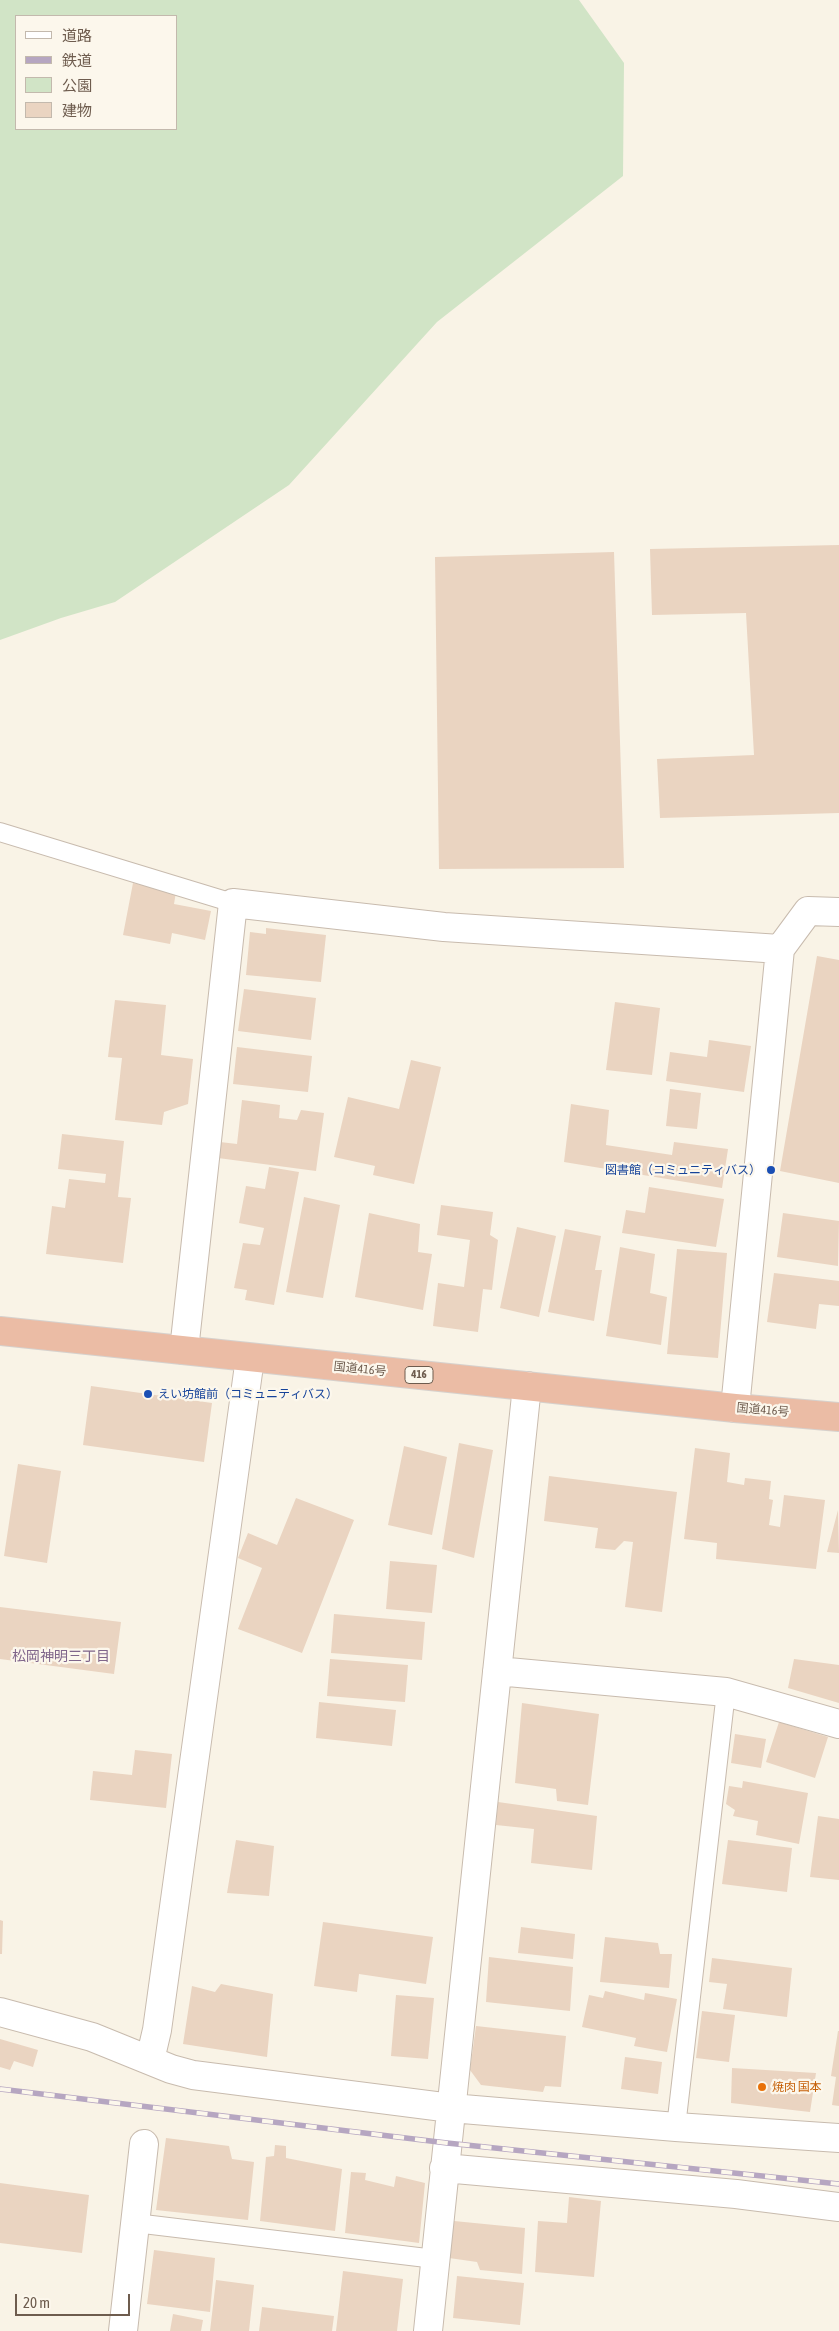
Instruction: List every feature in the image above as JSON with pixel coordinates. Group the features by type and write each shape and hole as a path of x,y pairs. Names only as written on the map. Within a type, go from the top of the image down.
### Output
{"highway":[{"name":"国道416号","path":"0,1331 735,1408 839,1417"}],"street":[{"path":"184,1350 233,903 444,927 780,949"},
{"path":"735,1408 780,949 808,911 839,912"},
{"path":"150,2060 158,2030 250,1358"},
{"path":"428,2331 527,1386"},
{"path":"497,1671 726,1692 839,1724"},
{"path":"0,2012 92,2037 193,2075 451,2108 676,2127 839,2138"},
{"path":"122,2331 144,2144"},
{"path":"444,2168 736,2194 839,2207"}],"lane":[{"path":"0,832 233,903"},
{"path":"676,2127 726,1692"},
{"path":"135,2223 435,2258"}],"green space":[{"path":"0,0 579,0 624,63 623,176 437,322 289,485 115,602 61,618 0,640"}],"building":[{"path":"839,545 839,813 660,818 657,759 754,755 746,613 652,615 650,549"},
{"path":"614,552 624,868 439,869 435,557"},
{"path":"133,883 176,892 174,904 211,911 205,940 172,933 170,944 123,935"},
{"path":"266,928 326,935 321,982 246,975 250,932 266,934"},
{"path":"817,956 839,960 839,1183 780,1171"},
{"path":"244,989 316,998 311,1040 238,1031"},
{"path":"115,1000 166,1005 161,1055 193,1059 188,1104 164,1112 162,1125 115,1120 122,1058 108,1057"},
{"path":"615,1002 660,1008 652,1075 606,1070"},
{"path":"709,1040 751,1046 744,1092 666,1081 670,1052 707,1057"},
{"path":"237,1047 312,1056 308,1092 233,1084"},
{"path":"411,1060 441,1067 414,1184 373,1175 375,1166 334,1157 348,1097 399,1109"},
{"path":"670,1089 701,1093 697,1129 666,1126"},
{"path":"242,1100 280,1105 279,1118 297,1120 301,1110 324,1113 316,1171 218,1158 220,1142 237,1144"},
{"path":"571,1104 609,1110 606,1145 672,1155 674,1142 728,1149 722,1188 564,1162"},
{"path":"62,1134 124,1141 118,1197 131,1198 123,1263 46,1254 52,1206 65,1208 69,1179 105,1183 106,1174 58,1169"},
{"path":"269,1167 299,1172 274,1305 245,1300 247,1290 234,1288 243,1243 260,1245 264,1228 239,1223 246,1186 265,1189"},
{"path":"649,1187 724,1199 716,1247 622,1233 626,1210 645,1213"},
{"path":"304,1197 340,1205 323,1298 286,1292"},
{"path":"441,1205 493,1212 490,1235 498,1240 492,1290 483,1289 478,1332 433,1326 438,1283 464,1287 470,1240 437,1235"},
{"path":"369,1213 420,1224 418,1252 432,1254 423,1310 355,1297"},
{"path":"783,1213 839,1221 838,1266 777,1257"},
{"path":"517,1227 556,1236 539,1317 500,1308"},
{"path":"565,1229 601,1236 595,1270 602,1270 594,1321 548,1312"},
{"path":"620,1247 655,1254 650,1293 667,1297 661,1345 606,1336"},
{"path":"677,1249 727,1253 718,1358 667,1354"},
{"path":"774,1273 839,1281 839,1306 819,1304 816,1329 767,1322"},
{"path":"91,1386 212,1403 204,1462 83,1445"},
{"path":"459,1443 493,1450 474,1558 442,1549"},
{"path":"404,1446 447,1457 432,1535 388,1525"},
{"path":"695,1448 730,1453 727,1482 744,1485 745,1478 771,1481 769,1499 773,1500 769,1525 780,1527 784,1495 825,1500 816,1569 716,1559 717,1543 684,1539"},
{"path":"18,1464 61,1471 47,1563 4,1556"},
{"path":"549,1476 677,1492 662,1612 625,1607 633,1542 624,1541 615,1550 595,1548 598,1528 544,1521"},
{"path":"296,1498 354,1520 302,1653 238,1629 262,1568 238,1558 248,1533 277,1545"},
{"path":"838,1510 839,1553 827,1552"},
{"path":"390,1561 437,1565 432,1613 386,1609"},
{"path":"0,1607 121,1622 114,1674 0,1659"},
{"path":"334,1614 425,1622 422,1660 331,1653"},
{"path":"330,1659 408,1665 405,1702 327,1696"},
{"path":"794,1659 839,1665 839,1703 788,1688"},
{"path":"319,1702 396,1710 392,1746 316,1738"},
{"path":"522,1703 599,1714 588,1805 557,1801 556,1789 515,1783"},
{"path":"779,1722 828,1737 815,1778 766,1762"},
{"path":"735,1734 766,1739 761,1768 731,1763"},
{"path":"135,1750 172,1754 166,1808 90,1800 93,1771 132,1775"},
{"path":"743,1781 808,1793 799,1844 756,1835 758,1821 733,1816 735,1810 726,1804 729,1786 742,1788"},
{"path":"498,1802 597,1816 592,1870 531,1863 534,1829 496,1825"},
{"path":"818,1816 839,1819 839,1880 810,1877"},
{"path":"236,1840 274,1846 269,1896 227,1893"},
{"path":"728,1840 792,1848 787,1892 722,1884"},
{"path":"0,1920 3,1921 2,1954 0,1954"},
{"path":"323,1922 433,1937 426,1984 359,1974 357,1992 314,1986"},
{"path":"521,1927 575,1934 573,1959 518,1953"},
{"path":"605,1937 658,1943 660,1954 672,1954 669,1988 600,1982"},
{"path":"489,1957 573,1967 570,2011 486,2002"},
{"path":"712,1958 792,1968 787,2017 723,2009 727,1984 709,1982"},
{"path":"221,1984 273,1994 267,2057 183,2044 192,1986 215,1992"},
{"path":"605,1991 644,2000 645,1993 677,1999 667,2052 634,2046 636,2038 582,2027 589,1995 603,1998"},
{"path":"396,1995 434,1998 428,2059 391,2056"},
{"path":"702,2011 735,2015 729,2062 696,2058"},
{"path":"476,2026 566,2036 561,2087 545,2086 543,2092 481,2085 470,2070"},
{"path":"838,2031 839,2106 832,2105 836,2077 831,2076"},
{"path":"0,2039 38,2050 33,2067 14,2061 10,2070 0,2067"},
{"path":"625,2057 662,2062 658,2094 621,2089"},
{"path":"732,2068 816,2073 810,2112 731,2103"},
{"path":"166,2138 229,2146 232,2159 254,2162 248,2220 156,2210"},
{"path":"275,2145 286,2146 286,2158 342,2169 335,2231 260,2221 266,2157 274,2156"},
{"path":"351,2172 366,2173 365,2180 394,2187 396,2176 425,2183 419,2243 345,2233"},
{"path":"0,2183 89,2195 82,2253 0,2243"},
{"path":"569,2197 601,2201 594,2277 535,2272 538,2221 567,2223"},
{"path":"454,2221 525,2228 522,2274 480,2270 477,2262 449,2258"},
{"path":"154,2250 215,2258 210,2312 147,2304"},
{"path":"343,2271 403,2279 397,2331 336,2331"},
{"path":"457,2276 524,2283 520,2325 453,2318"},
{"path":"216,2280 254,2285 249,2331 210,2331"},
{"path":"262,2307 334,2316 332,2331 259,2331"},
{"path":"173,2314 203,2320 201,2331 170,2331"}],"railway":[{"path":"0,2089 447,2143 839,2184"}],"place":[{"name":"図書館（コミュニティバス）","path":"771,1170"},
{"name":"えい坊館前（コミュニティバス）","path":"148,1394"},
{"name":"焼肉 国本","path":"762,2087"}],"district":[{"name":"松岡神明三丁目","path":"61,1657"}]}
